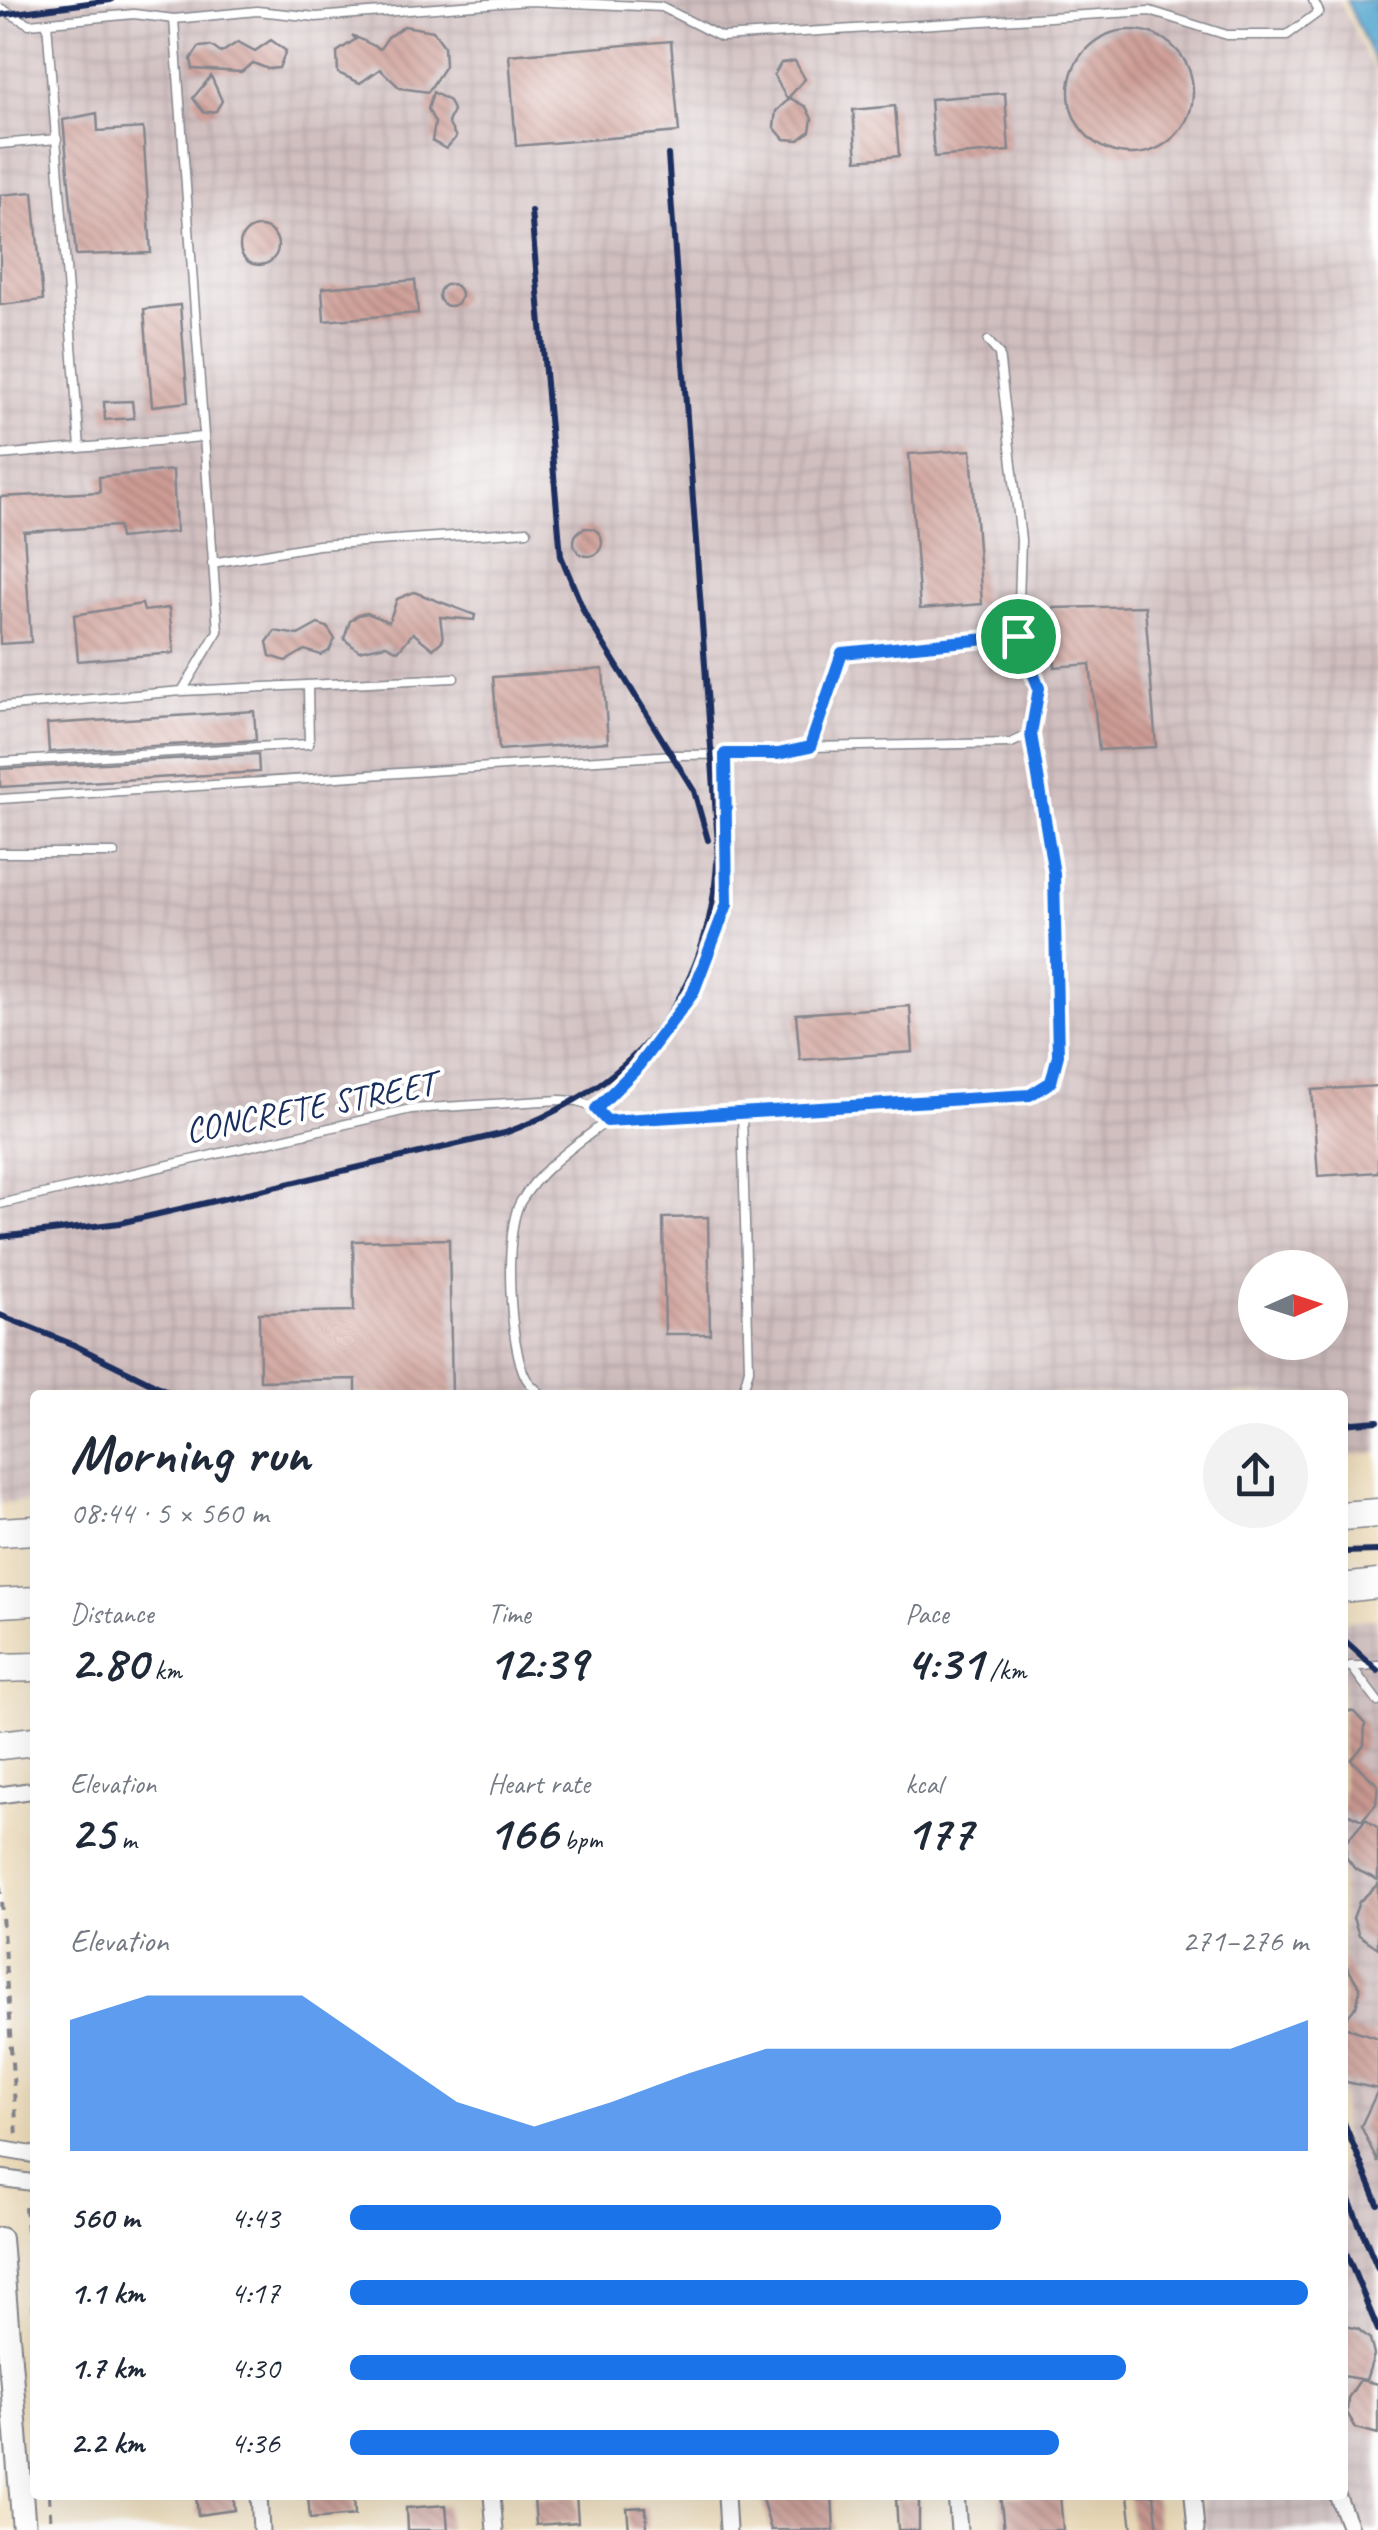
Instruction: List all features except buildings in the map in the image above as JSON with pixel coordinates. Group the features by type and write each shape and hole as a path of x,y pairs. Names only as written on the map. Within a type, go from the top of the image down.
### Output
{"highway":[{"path":"1348,1516 1378,1513"},
{"path":"0,1532 30,1530"},
{"path":"1348,1587 1378,1584"},
{"path":"0,1602 30,1601"},
{"path":"0,1668 30,1666"},
{"path":"0,1745 30,1742"}],"main road":[{"path":"0,2243 24,2530"}],"street":[{"path":"0,1795 30,1791"},
{"path":"0,2150 30,2153"},
{"path":"0,2178 30,2182"},
{"path":"259,2500 262,2530"},
{"path":"492,2500 495,2530"},
{"path":"726,2500 728,2530"},
{"path":"956,2500 959,2530"},
{"path":"1193,2500 1196,2530"},
{"path":"1339,2500 1351,2530"}],"lane":[{"path":"657,7 666,0"},
{"path":"0,8 20,22 48,22 134,14 174,19 257,12 316,17 529,1 657,7 721,37 1150,11 1227,34 1286,35 1319,12 1313,0"},
{"path":"174,19 218,631 182,691"},
{"path":"48,22 80,448"},
{"path":"0,144 57,139"},
{"path":"537,1390 526,1379 515,1336 511,1266 518,1204 550,1165 607,1121 1030,1095 1051,1082 1058,1055 1054,874 1031,734 1039,688 1018,636 1021,540 999,354 988,340"},
{"path":"0,455 202,437"},
{"path":"212,563 318,545 527,531"},
{"path":"810,747 842,653 1018,636"},
{"path":"0,707 182,691 454,678"},
{"path":"0,762 309,744 308,686"},
{"path":"0,799 725,754 778,754 810,747 1011,744 1031,734"},
{"path":"607,1121 596,1109 636,1069 693,993 727,904 725,754"},
{"path":"0,852 114,854"},
{"name":"CONCRETE STREET","path":"0,1204 411,1109 560,1100 578,1100 596,1109"},
{"path":"742,1113 749,1368 743,1390"},
{"path":"1348,1666 1378,1665"},
{"path":"1348,1667 1378,1702"}],"path":[{"path":"0,1886 13,2119 18,2139"},
{"path":"25,2208 30,2268"},
{"path":"49,2500 52,2530"}],"shaded area":[{"path":"0,0 1339,0 1378,78 1378,1453 1348,1456 1348,1390 30,1390 30,1501 0,1503"},
{"path":"1378,1618 1378,2530 1205,2530 1202,2500 1348,2500 1348,1621"}],"water":[{"path":"1346,0 1378,0 1378,69"}],"railway":[{"path":"0,15 111,0"},
{"path":"0,1237 120,1223 505,1133 596,1087 632,1058 685,987 702,944 713,897 718,844 668,155"},
{"path":"531,211 561,556 585,614 694,791 708,840"},
{"path":"0,1315 74,1345 165,1390"},
{"path":"1348,1424 1378,1421"},
{"path":"1348,1552 1378,1551"},
{"path":"1348,1583 1378,1596"},
{"path":"1348,1644 1378,1671"},
{"path":"1348,2132 1378,2204"},
{"path":"1348,2197 1378,2269"},
{"path":"1348,2258 1378,2330"}],"route":[{"path":"1018,636 1039,688 1031,734 1054,874 1058,1055 1051,1082 1030,1095 607,1121 596,1109 636,1069 693,993 727,904 725,754 778,754 810,747 842,653 1018,636"}]}
